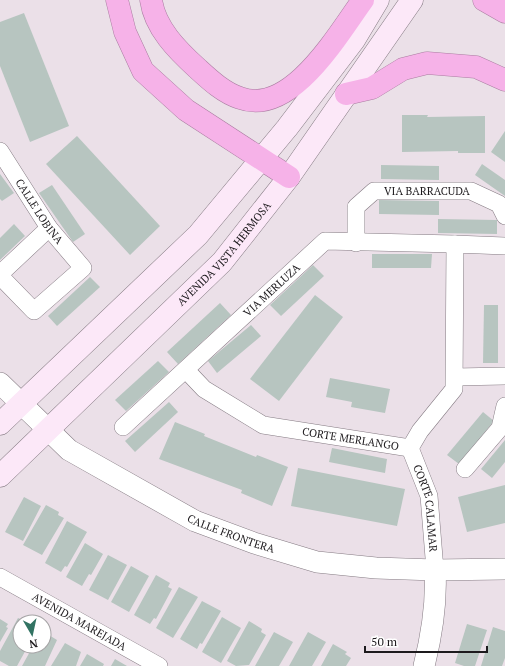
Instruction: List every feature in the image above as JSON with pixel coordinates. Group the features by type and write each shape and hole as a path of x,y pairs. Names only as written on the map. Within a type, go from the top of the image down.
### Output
{"highway":[{"path":"117,0 125,32 143,71 186,110 290,177"},
{"path":"151,0 162,31 188,60 209,79 225,91 241,99 264,100 282,94 301,80 363,0"},
{"path":"484,0 505,12"},
{"path":"346,94 372,88 403,68 427,63 476,67 505,80"}],"main road":[{"path":"0,424 198,236 262,160 354,40 378,0"},
{"name":"AVENIDA VISTA HERMOSA","path":"0,476 48,432 222,262 290,177 346,94 410,4"}],"street":[{"name":"CALLE LOBINA","path":"0,151 49,228 83,268 34,312 0,275"},
{"name":"VIA BARRACUDA","path":"356,243 356,208 374,190 471,191 499,204 505,216"},
{"path":"0,275 49,228"},
{"name":"VIA MERLUZA","path":"123,427 325,241 356,243 455,244"},
{"path":"455,244 505,246"},
{"name":"CORTE MERLANGO","path":"186,370 204,388 263,425 410,448 420,431 454,389 455,244"},
{"path":"455,377 505,376"},
{"name":"CALLE FRONTERA","path":"0,383 48,432 69,450 195,521 254,543 317,562 376,568 435,570 505,569"},
{"path":"465,469 500,428 505,406"},
{"name":"CORTE CALAMAR","path":"410,448 429,496 435,570"},
{"path":"424,666 431,638 436,596 435,570"},
{"name":"AVENIDA MAREJADA","path":"0,577 159,666"}],"building":[{"path":"24,13 69,126 30,142 0,66 0,22"},
{"path":"402,115 428,115 427,117 485,116 485,153 458,153 458,151 402,152"},
{"path":"505,131 505,162 491,152"},
{"path":"77,136 160,226 130,255 46,164"},
{"path":"482,164 505,180 505,196 475,175"},
{"path":"381,165 439,166 439,180 381,179"},
{"path":"0,174 14,193 2,201 0,199"},
{"path":"52,185 85,234 73,242 39,193"},
{"path":"379,200 439,201 439,215 379,214"},
{"path":"438,219 497,220 497,234 438,233"},
{"path":"14,224 25,236 0,260 0,238"},
{"path":"372,254 432,254 431,268 372,268"},
{"path":"313,265 324,276 281,316 270,305"},
{"path":"90,277 100,287 57,326 48,316"},
{"path":"315,295 343,317 279,401 250,379"},
{"path":"220,303 231,315 178,364 167,352"},
{"path":"484,305 498,305 498,363 483,363"},
{"path":"251,325 261,336 217,373 208,361"},
{"path":"158,361 169,372 126,411 115,400"},
{"path":"330,378 390,389 385,413 351,407 352,402 326,397"},
{"path":"169,402 178,412 135,452 125,441"},
{"path":"483,412 494,421 459,464 447,455"},
{"path":"175,422 205,434 204,436 256,457 257,455 288,467 272,506 241,493 242,490 159,459"},
{"path":"505,440 505,462 492,478 481,469"},
{"path":"332,448 387,459 385,473 329,462"},
{"path":"298,468 405,489 397,526 291,506"},
{"path":"505,485 505,523 467,532 458,497"},
{"path":"24,497 41,506 23,541 5,532"},
{"path":"46,505 59,512 58,515 64,518 42,555 23,545"},
{"path":"67,521 87,532 67,567 65,566 61,572 45,563"},
{"path":"85,543 103,554 91,575 89,574 82,586 66,577"},
{"path":"108,555 127,565 108,600 89,590"},
{"path":"131,566 149,576 129,612 111,602"},
{"path":"156,575 170,583 168,587 172,589 156,619 154,618 150,624 134,615"},
{"path":"179,587 198,597 173,638 156,628"},
{"path":"202,601 221,611 202,644 200,643 197,649 180,639"},
{"path":"222,617 241,628 221,663 202,652"},
{"path":"0,619 8,624 6,627 8,628 0,642"},
{"path":"249,621 262,629 261,632 266,635 249,665 236,666 227,661"},
{"path":"467,624 487,630 475,666 464,666 455,663"},
{"path":"493,627 505,631 505,658 502,666 481,666"},
{"path":"12,629 12,654 24,654 17,666 9,666 0,661 0,651"},
{"path":"274,632 293,642 279,666 255,666"},
{"path":"308,632 326,642 312,666 289,666"},
{"path":"52,637 57,640 52,651"},
{"path":"65,643 81,652 76,666 51,666"},
{"path":"333,644 347,652 345,654 351,658 346,666 321,666"},
{"path":"29,654 51,654 45,666 22,666"},
{"path":"87,654 104,664 103,666 80,666"},
{"path":"115,659 127,666 111,666"}]}
